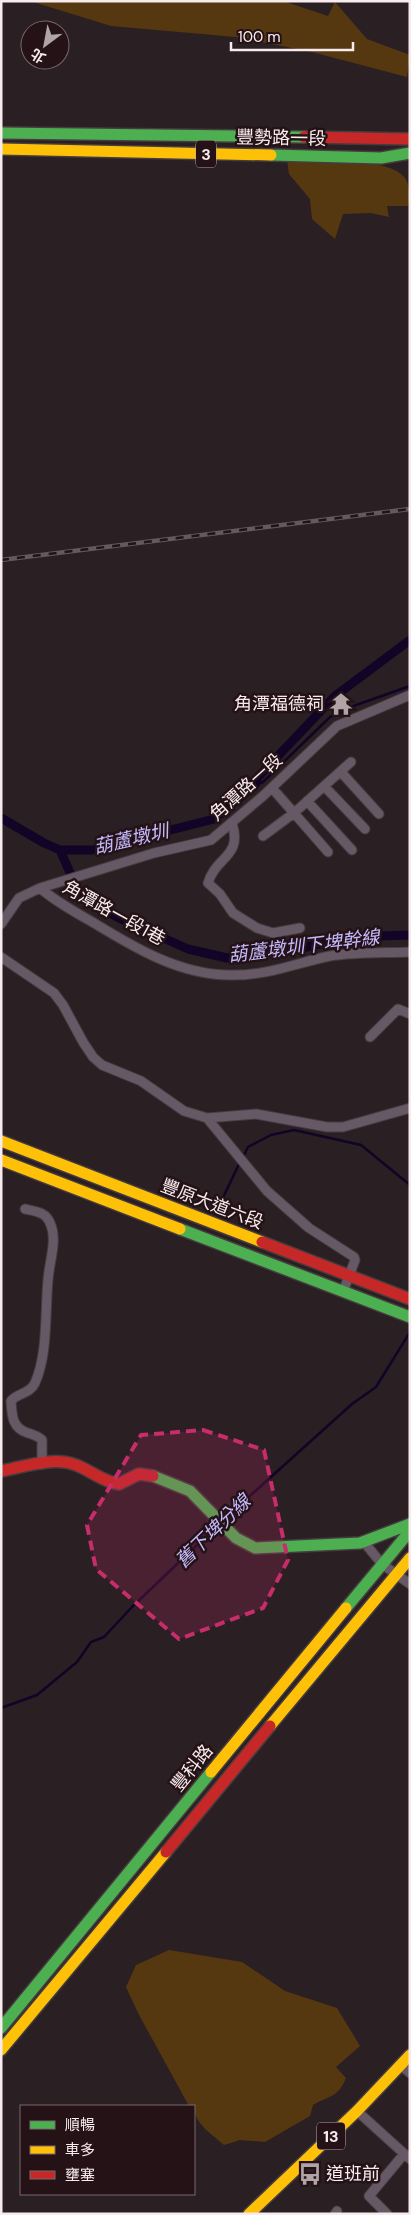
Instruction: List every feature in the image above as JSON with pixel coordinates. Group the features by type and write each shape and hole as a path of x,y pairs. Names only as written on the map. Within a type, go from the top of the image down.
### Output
{"street":[{"name":"豐勢路一段","path":"1,133 410,139"},
{"name":"豐勢路一段","path":"1,149 381,158 410,153"},
{"name":"角潭路一段","path":"1,924 19,898 43,887 154,853 211,840 272,788 337,726 410,695"},
{"path":"263,836 294,813 351,762"},
{"path":"341,772 379,814"},
{"path":"324,786 365,829"},
{"path":"272,788 328,852"},
{"path":"307,801 352,850"},
{"path":"232,822 236,836 235,842 228,856 210,876 208,883 220,894 233,913 257,928 273,933 300,928"},
{"name":"角潭路一段1巷","path":"43,887 53,899 139,950 175,964 210,973 230,975 274,972 330,956 410,952"},
{"path":"1,957 54,993 63,1005 83,1042 102,1065 141,1081 184,1111 207,1118 256,1114 343,1127 410,1108"},
{"path":"370,1037 398,1009 410,1014"},
{"path":"207,1118 267,1191 309,1228 354,1257 355,1260 350,1276 343,1292"},
{"name":"豐原大道六段","path":"1,1141 410,1298"},
{"name":"豐原大道六段","path":"1,1160 410,1317"},
{"path":"24,1209 42,1213 48,1218 53,1229 52,1256 45,1310 45,1341 39,1370 34,1385 29,1391 13,1398 11,1401 13,1420 16,1426 22,1431 38,1436 42,1440 42,1464"},
{"path":"1,1471 42,1464 70,1463 117,1484 125,1482 138,1474 144,1474 182,1486 202,1502 241,1544 255,1548 363,1542 410,1524"},
{"name":"豐科路","path":"1,2028 410,1531"},
{"path":"363,1542 382,1564 410,1584"},
{"name":"豐科路","path":"1,2050 410,1558"},
{"name":"13","path":"249,2214 357,2111 410,2055"},
{"path":"400,2065 410,2074"},
{"path":"357,2111 407,2156 369,2196 387,2214"}],"highlighted area":[{"path":"203,1430 264,1450 288,1560 263,1608 179,1639 96,1569 87,1525 141,1435"}],"shaded area":[{"path":"30,1 283,1 328,16 335,2 367,39 410,55 407,77 312,52 236,37 111,26"},
{"path":"287,160 363,162 391,169 401,174 407,181 409,193 408,206 387,206 389,217 371,213 343,214 335,239 312,219 310,199 289,174"},
{"path":"169,1950 242,1962 285,1991 337,2008 360,2046 336,2067 346,2078 343,2084 337,2093 313,2105 310,2116 265,2142 240,2140 224,2145 200,2123 195,2112 195,2105 188,2105 138,2013 126,1987 136,1965"}],"waterway":[{"name":"葫蘆墩圳","path":"1,818 60,850 92,850 214,819 255,785 258,777 335,696 410,640"},
{"path":"255,785 263,782 330,717 356,705 410,686"},
{"name":"葫蘆墩圳下埤幹線","path":"60,850 79,893 89,902 123,920 188,949 227,958 294,950 349,937 410,935"},
{"path":"243,1157 248,1147 271,1135 294,1130 361,1145 410,1185"},
{"path":"219,1206 240,1162"},
{"name":"舊下埤分線","path":"222,1521 352,1404 376,1387 410,1332"},
{"name":"舊下埤分線","path":"1,1708 37,1695 77,1662 91,1642 104,1637 132,1607 217,1526"}],"railway":[{"path":"1,560 410,509"}],"traffic: fast":[{"path":"1,133 304,137"},
{"path":"271,155 381,158 410,153"},
{"path":"180,1229 410,1317"},
{"path":"153,1476 190,1491 236,1538 255,1548 360,1543 410,1524"},
{"path":"346,1608 410,1531"},
{"path":"1,2028 211,1772"}],"traffic: slow":[{"path":"1,149 271,155"},
{"path":"1,1141 262,1242"},
{"path":"1,1160 180,1229"},
{"path":"270,1726 410,1558"},
{"path":"211,1772 346,1608"},
{"path":"1,2050 166,1852"},
{"path":"249,2214 357,2111 410,2055"}],"traffic: jam":[{"path":"304,137 410,139"},
{"path":"262,1242 410,1299"},
{"path":"1,1471 38,1463 58,1462 76,1465 108,1481 119,1484 139,1474 153,1476"},
{"path":"166,1852 270,1726"}],"place":[{"name":"角潭福德祠","path":"341,704"},
{"name":"道班前","path":"310,2174"}]}
